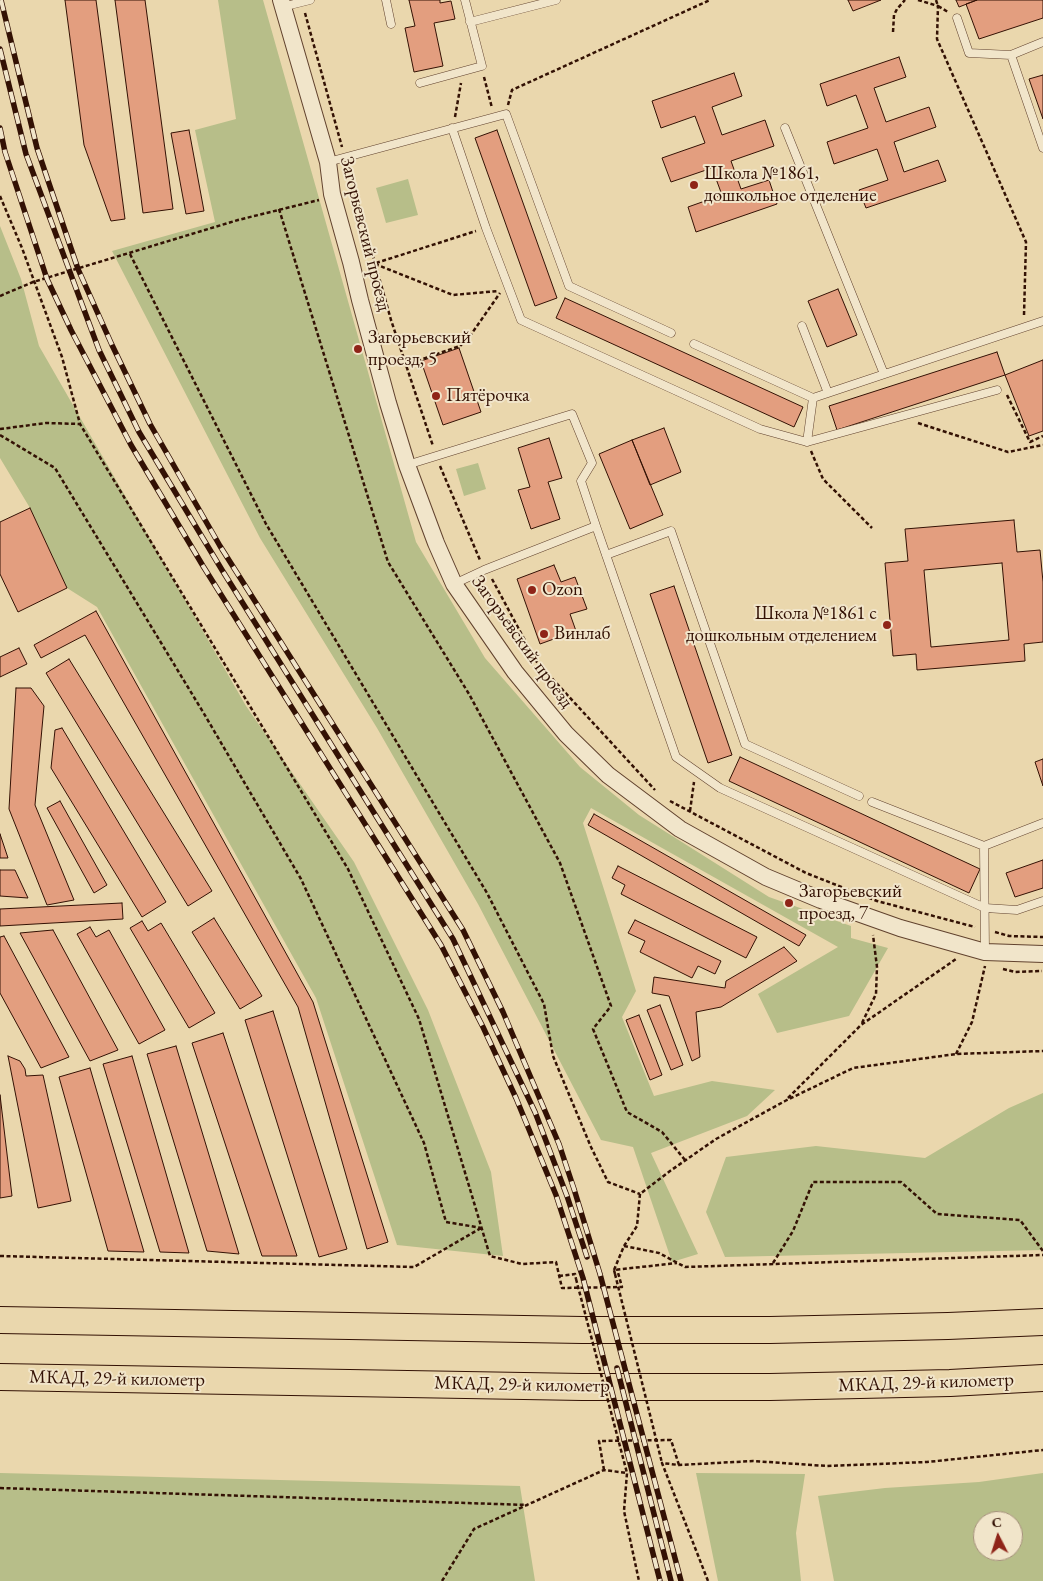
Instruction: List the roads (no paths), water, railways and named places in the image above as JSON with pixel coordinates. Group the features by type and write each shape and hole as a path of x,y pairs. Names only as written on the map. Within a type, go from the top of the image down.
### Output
{"highway":[{"path":"0,1320 582,1330 770,1330 1043,1322"},
{"name":"МКАД, 29-й километр","path":"0,1377 582,1387 780,1387 950,1383 1043,1378"}],"street":[{"name":"Загорьевский проезд","path":"281,4 328,162 332,194 388,403 407,465 436,543 454,584 515,672 566,734 608,775 680,829 766,878 985,958 1043,954"}],"lane":[{"path":"386,0 391,24"},
{"path":"420,83 482,66 465,0"},
{"path":"470,22 556,0"},
{"path":"281,4 306,1"},
{"path":"957,18 969,53 1011,56 1043,42"},
{"path":"1011,56 1043,148"},
{"path":"328,162 506,114 569,286 671,333"},
{"path":"452,128 486,228 521,320 760,428 807,442 997,390"},
{"path":"785,128 884,374"},
{"path":"694,344 813,398 1043,320"},
{"path":"802,326 828,393"},
{"path":"807,442 813,398"},
{"path":"407,465 572,414 592,463 581,481 676,757 720,788 986,908 1017,910 1043,901"},
{"path":"454,584 484,570 596,526"},
{"path":"606,555 671,532 745,744 859,796"},
{"path":"872,802 984,846 1043,823"},
{"path":"984,846 985,958"}],"railway":[{"path":"1,0 37,148 78,269 150,424 220,546 463,930 503,1012 559,1144 574,1189 600,1274 681,1581"},
{"path":"0,49 26,154 99,350 139,432 222,570 453,939 535,1112 567,1196 587,1257"},
{"path":"0,128 5,152 47,279 71,330 131,445 203,566 441,945 483,1027 516,1098 556,1195 583,1278 660,1581"},
{"path":"617,1368 671,1581"}],"place":[{"name":"Школа №1861, дошкольное отделение","path":"694,185"},
{"name":"Загорьевский проезд, 5","path":"358,349"},
{"name":"Пятёрочка","path":"436,396"},
{"name":"Ozon","path":"532,590"},
{"name":"Школа №1861 с дошкольным отделением","path":"887,625"},
{"name":"Винлаб","path":"544,634"},
{"name":"Загорьевский проезд, 7","path":"789,903"}]}
